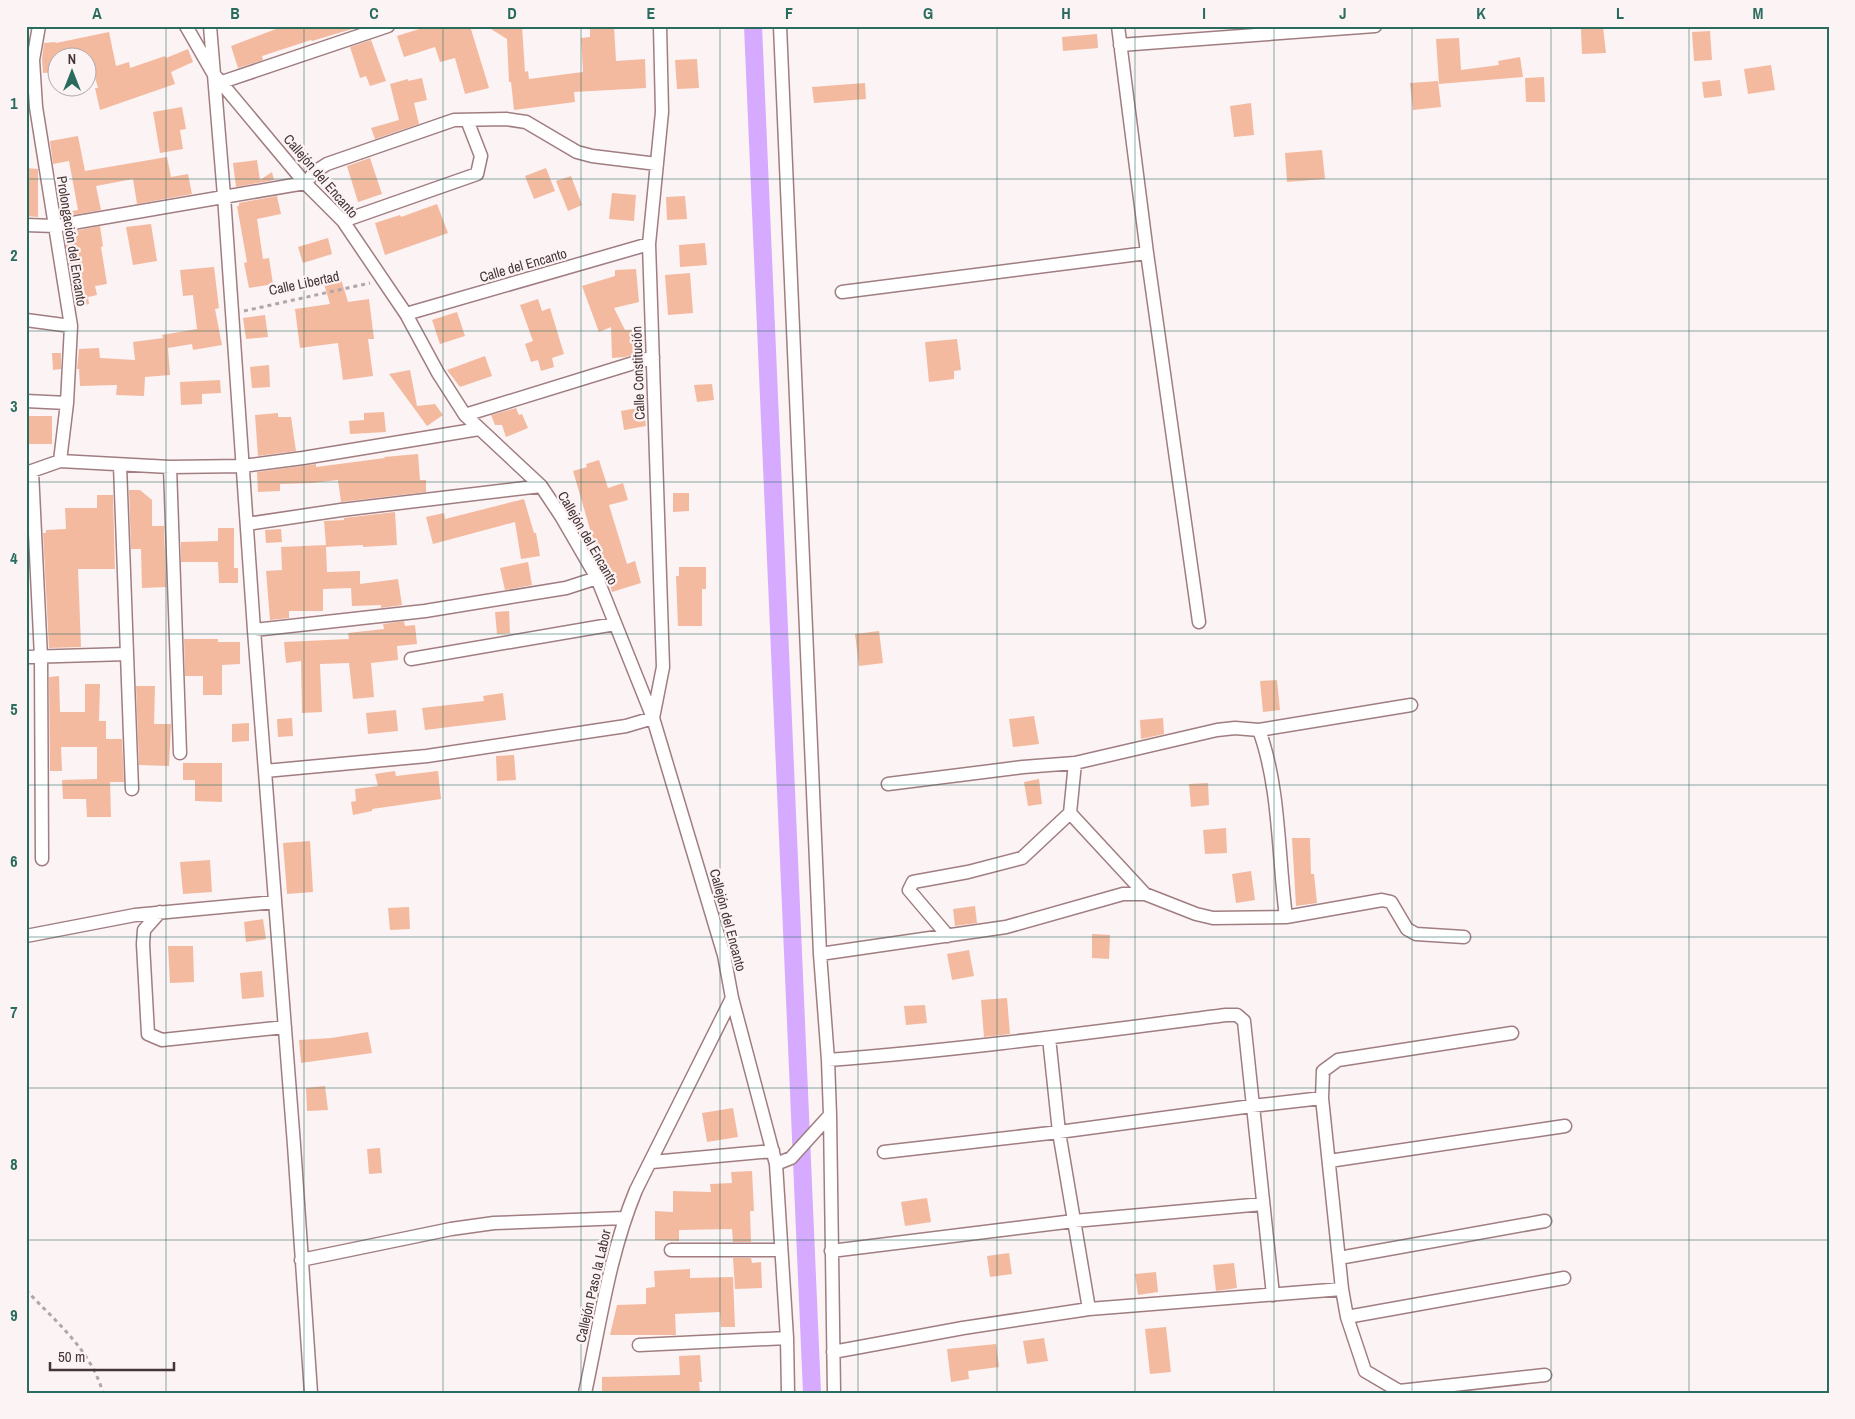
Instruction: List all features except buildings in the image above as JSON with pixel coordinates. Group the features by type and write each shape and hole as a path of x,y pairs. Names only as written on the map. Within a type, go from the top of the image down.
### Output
{"street":[{"name":"Prolongación del Encanto","path":"39,26 33,60 31,107 55,226 71,326 67,403 60,461"},
{"name":"Callejón del Encanto","path":"186,26 218,77 305,183 343,221 406,314 438,373 465,415 541,486 597,578 653,718 724,955 732,998 773,1151 776,1164 787,1338 788,1393"},
{"path":"210,26 218,77 224,196 254,630 285,1028 310,1393"},
{"name":"Calle Constitución","path":"653,718 663,667 649,244 662,112 660,26"},
{"path":"780,26 820,954 828,1060 834,1393"},
{"path":"1118,26 1133,131 1147,254 1199,622"},
{"path":"1120,45 1375,26"},
{"path":"218,77 380,28"},
{"path":"26,225 55,226 305,183 316,171 327,164 454,120 506,119 526,122 577,152 656,164"},
{"path":"343,221 477,174 481,156 467,120"},
{"name":"Calle del Encanto","path":"406,314 649,244"},
{"path":"842,292 1147,254"},
{"path":"26,320 71,326"},
{"path":"465,415 652,357"},
{"path":"26,401 67,403"},
{"path":"42,860 41,658 29,472 60,461 170,467 243,466 479,429"},
{"path":"120,465 132,789"},
{"path":"170,467 180,753"},
{"path":"247,524 541,486"},
{"path":"254,630 443,608 566,588 597,578"},
{"path":"411,659 616,624"},
{"path":"26,657 127,654"},
{"path":"888,784 1023,767 1075,763 1217,730 1235,728 1260,730 1411,705"},
{"path":"265,771 427,756 626,726 653,718"},
{"path":"1260,730 1267,752 1279,834 1286,917"},
{"path":"948,936 909,890 913,882 968,872 1022,858 1070,813 1075,763"},
{"path":"1070,813 1145,894"},
{"path":"820,954 1006,927 1122,894 1145,894 1196,914 1213,918 1286,917 1382,900 1391,902 1407,929 1416,934 1464,937"},
{"path":"26,936 107,919 160,912 275,902"},
{"path":"160,912 144,930 143,944 148,1034 162,1040 285,1028"},
{"name":"Callejón Paso la Labor","path":"585,1393 612,1259 624,1218 636,1190 652,1162 732,998"},
{"path":"828,1060 908,1054 1237,1015 1244,1021 1273,1295"},
{"path":"1512,1034 1338,1060 1323,1070 1322,1098 1342,1289 1347,1317 1365,1371 1399,1391 1545,1376"},
{"path":"1049,1038 1059,1132 1089,1309"},
{"path":"884,1152 1059,1132 1322,1098"},
{"path":"776,1164 791,1158 830,1115"},
{"path":"1329,1161 1565,1126"},
{"path":"652,1162 773,1151"},
{"path":"831,1251 1074,1221 1264,1204"},
{"path":"301,1260 451,1229 494,1223 624,1218"},
{"path":"1339,1258 1544,1221"},
{"path":"671,1250 781,1250"},
{"path":"1347,1317 1564,1278"},
{"path":"833,1352 963,1328 1089,1309 1342,1289"},
{"path":"639,1345 787,1338"}],"path":[{"name":"Calle Libertad","path":"232,314 383,281"},
{"path":"26,1290 82,1348 100,1382 103,1393"}],"waterway":[{"path":"753,26 812,1393"}]}
